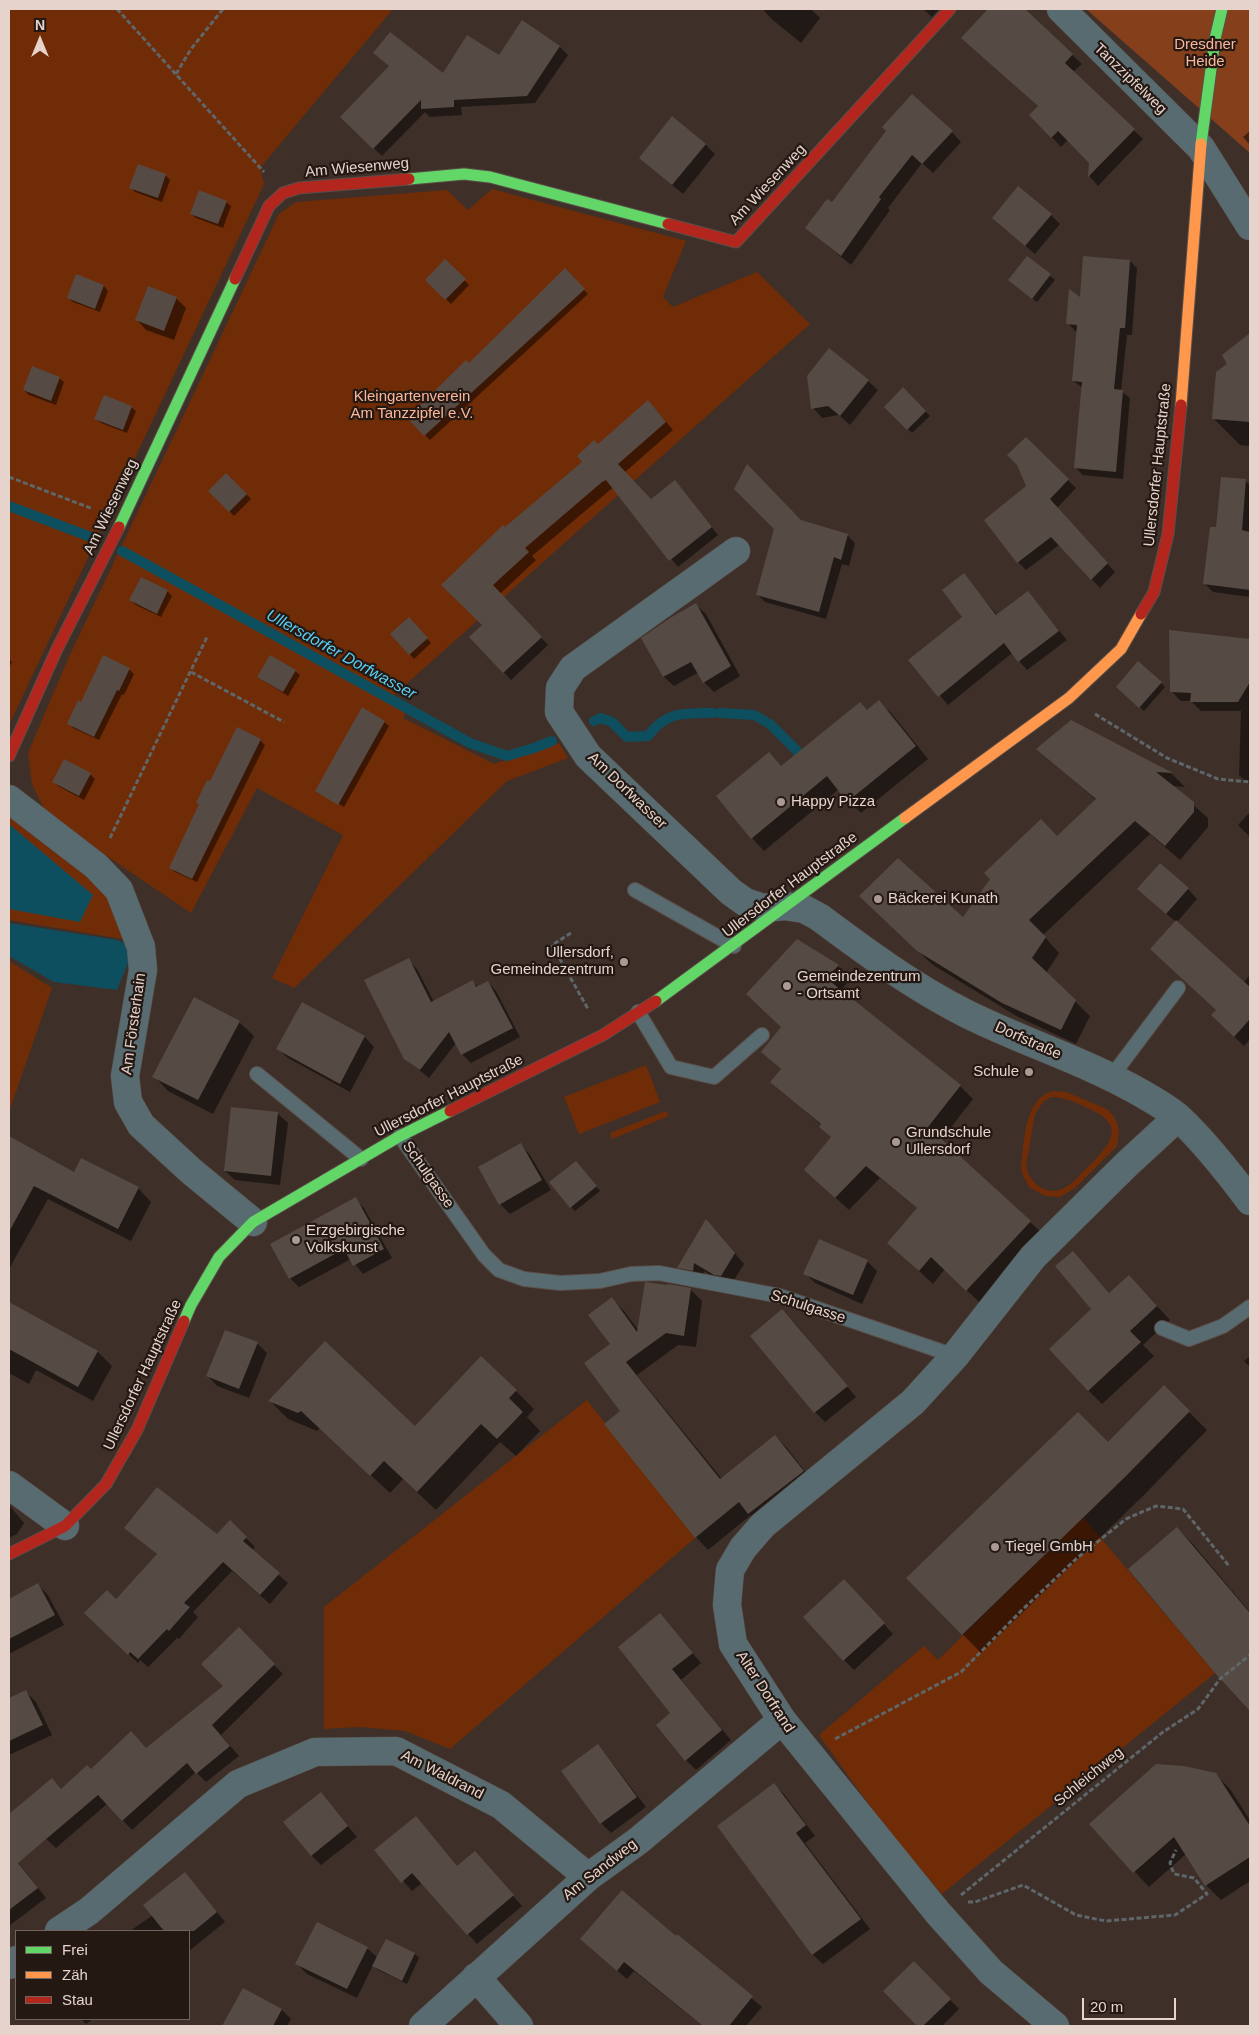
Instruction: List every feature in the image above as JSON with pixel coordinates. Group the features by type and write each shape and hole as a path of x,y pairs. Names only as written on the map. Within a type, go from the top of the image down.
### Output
{"main road":[{"name":"Am Wiesenweg","path":"9,756 57,649 122,521 269,206 283,193 299,188 464,174 490,177 736,242 950,9"},
{"name":"Ullersdorfer Hauptstraße","path":"9,1554 65,1526 106,1484 137,1430 191,1305 219,1257 253,1222 400,1136 603,1035 638,1012 734,946 785,906 1069,698 1121,649 1154,592 1168,534 1177,452 1201,148 1215,39 1222,9"}],"street":[{"name":"Tanzzipfelweg","path":"1061,9 1201,148 1250,226"},
{"name":"Am Dorfwasser","path":"736,551 573,668 560,688 559,712 588,756 731,892 745,902 763,908 785,906"},
{"name":"Am Försterhain","path":"9,799 96,866 119,890 141,947 143,970 125,1076 128,1102 141,1125 191,1171 253,1222"},
{"name":"Dorfstraße","path":"785,906 804,909 819,917 904,979 965,1013 1112,1076 1178,1117 1247,1191"},
{"path":"955,1356 1033,1258 1178,1117"},
{"name":"Alter Dorfrand","path":"955,1356 913,1402 764,1525 743,1548 730,1570 726,1605 733,1644 782,1720 808,1754 945,1907 991,1972 1055,2026"},
{"path":"9,1485 65,1526"},
{"name":"Am Sandweg","path":"423,2026 588,1877 638,1841 782,1720"},
{"name":"Am Waldrand","path":"60,1930 89,1911 238,1784 315,1752 396,1750 501,1805 588,1877"},
{"path":"476,1977 520,2026"}],"lane":[{"path":"635,890 734,946"},
{"path":"1112,1076 1178,988"},
{"path":"638,1012 671,1067 714,1077 762,1035"},
{"path":"257,1074 361,1159"},
{"name":"Schulgasse","path":"400,1136 484,1255 499,1270 524,1279 560,1283 600,1280 631,1274 659,1273 780,1296 955,1356"},
{"path":"1162,1328 1189,1339 1223,1326 1250,1308"}],"path":[{"path":"117,9 283,193"},
{"path":"176,74 191,49 223,9"},
{"path":"9,477 122,521"},
{"path":"96,866 207,636"},
{"path":"191,672 284,722"},
{"path":"1069,698 1167,758 1218,778 1250,782"},
{"path":"571,933 552,945 603,1035"},
{"path":"808,1754 960,1672 1076,1559 1126,1519 1156,1506 1183,1509 1229,1566"},
{"name":"Schleichweg","path":"945,1907 1163,1732 1198,1709 1220,1679 1250,1655"},
{"path":"945,1907 975,1902 1023,1885 1076,1914 1106,1921 1175,1915 1207,1894 1194,1878 1174,1874 1170,1863 1176,1850"}],"green space":[{"path":"9,9 393,9 260,168 264,184 9,725"},
{"name":"Dresdner Heide","path":"1086,9 1250,9 1250,153"},
{"name":"Kleingartenverein Am Tanzzipfel e.V.","path":"492,189 686,241 663,297 673,307 757,272 810,324 394,695 410,705 403,718 494,764 559,743 568,758 507,781 294,988 272,978 343,835 257,788 191,913 95,848 44,809 32,784 28,753 68,659 279,214 296,202 447,190 468,210"},
{"path":"9,815 85,873 110,900 120,922 123,939 9,920"},
{"path":"9,961 52,988 9,1112"},
{"path":"646,1065 660,1102 579,1134 564,1097"},
{"path":"1053,1091 1066,1092 1107,1109 1113,1115 1119,1131 1117,1146 1075,1188 1060,1197 1045,1196 1029,1187 1022,1173 1021,1164 1025,1132 1031,1111 1043,1095","holes":["1051,1097 1074,1102 1100,1114 1108,1121 1111,1135 1109,1143 1073,1182 1062,1189 1050,1191 1034,1182 1026,1166 1035,1114 1043,1102"]},
{"path":"666,1111 669,1116 612,1139 610,1133"},
{"path":"587,1400 695,1538 450,1749 405,1731 359,1727 324,1729 324,1607"},
{"path":"1083,1517 1215,1673 942,1894 886,1828 819,1735 924,1646 938,1660"}],"water":[{"path":"9,824 93,895 80,922 9,909"},
{"path":"9,923 117,940 126,944 130,958 117,990 54,982 9,956"}],"building":[{"path":"988,9 1025,9 1073,54 1065,63 1135,129 1088,177 1089,163 1058,131 1051,138 1029,115 1038,106 961,38"},
{"path":"522,20 560,46 527,96 454,100 454,107 421,109 421,100 373,149 340,117 389,66 373,53 390,32 443,73 467,35 499,55"},
{"path":"912,94 953,131 922,164 912,155 879,197 881,199 841,256 805,228 827,199 832,202 886,131 882,127"},
{"path":"672,116 706,144 672,185 639,158"},
{"path":"138,164 166,174 158,198 129,188"},
{"path":"1018,186 1052,214 1025,246 992,218"},
{"path":"199,190 227,201 218,224 190,214"},
{"path":"1027,256 1051,274 1032,299 1008,280"},
{"path":"1083,256 1130,260 1125,328 1120,328 1114,389 1123,390 1116,472 1074,468 1082,382 1072,381 1077,325 1066,324 1069,289 1080,297"},
{"path":"445,259 466,279 445,300 425,280"},
{"path":"565,268 585,289 424,436 407,418 466,360 469,363"},
{"path":"76,274 104,285 95,309 67,298"},
{"path":"148,286 177,297 164,331 135,320"},
{"path":"1250,333 1250,422 1212,419 1216,372 1227,364 1222,355"},
{"path":"829,348 869,380 840,416 828,406 811,409 807,376"},
{"path":"32,366 60,377 51,401 23,390"},
{"path":"903,387 926,411 907,430 884,407"},
{"path":"104,395 132,406 123,430 94,419"},
{"path":"648,400 666,422 618,464 651,499 675,480 712,527 669,561 606,480 602,482 525,548 529,552 493,585 542,637 503,673 469,637 482,625 441,585 503,525 505,527 582,462 577,456 594,440 598,444"},
{"path":"1026,437 1069,479 1050,499 1108,563 1091,580 1051,537 1017,563 984,520 1026,486 1017,465 1007,455"},
{"path":"747,464 801,520 848,534 841,560 834,557 819,612 756,595 774,529 734,489"},
{"path":"226,473 247,494 229,512 208,491"},
{"path":"1221,477 1246,479 1242,530 1250,532 1250,590 1203,584 1210,527 1216,527"},
{"path":"964,573 996,615 1028,591 1059,631 1018,662 1004,643 938,697 908,660 962,617 942,590"},
{"path":"141,577 168,590 157,614 129,600"},
{"path":"696,603 731,666 703,683 691,662 663,677 641,638"},
{"path":"409,617 428,638 409,655 390,634"},
{"path":"1169,630 1250,639 1250,682 1238,702 1190,702 1191,693 1170,692"},
{"path":"103,655 130,668 94,737 67,724 78,700 81,702"},
{"path":"270,655 296,670 283,692 257,677"},
{"path":"1138,661 1162,682 1139,708 1116,687"},
{"path":"879,700 916,746 847,802 827,776 751,839 716,796 769,752 781,766 860,702 867,710"},
{"path":"362,707 385,721 338,805 315,791"},
{"path":"1071,720 1173,773 1156,772 1194,802 1194,812 1165,846 1135,821 1029,920 1046,937 1032,958 1076,1000 1061,1030 1002,1003 917,951 859,896 898,858 963,917 990,879 984,873 1041,819 1057,836 1096,799 1036,749"},
{"path":"237,727 261,739 192,879 169,868 199,804 196,803 207,780 210,781"},
{"path":"64,759 91,773 79,796 52,782"},
{"path":"1160,863 1189,888 1166,914 1137,889"},
{"path":"1176,920 1250,987 1250,1019 1234,1037 1211,1015 1216,1010 1150,949"},
{"path":"797,939 839,965 826,978 961,1085 928,1127 1031,1221 966,1291 931,1257 919,1271 887,1243 917,1208 866,1166 835,1198 804,1170 831,1137 819,1127 821,1124 770,1082 781,1069 761,1052 781,1027 746,994"},
{"path":"409,958 431,1002 473,980 476,987 488,981 513,1028 461,1055 449,1032 420,1070 404,1059 364,980"},
{"path":"194,997 240,1021 198,1100 152,1077"},
{"path":"302,1002 365,1036 340,1084 276,1049"},
{"path":"231,1107 278,1112 271,1176 224,1171"},
{"path":"9,1136 74,1172 81,1158 139,1187 118,1229 34,1186 9,1232"},
{"path":"521,1143 542,1180 499,1205 478,1167"},
{"path":"576,1161 597,1186 570,1208 549,1182"},
{"path":"356,1197 384,1249 353,1266 344,1249 289,1279 270,1244"},
{"path":"706,1219 735,1253 721,1276 714,1275 694,1263 693,1271 677,1268"},
{"path":"819,1239 868,1260 853,1295 803,1274"},
{"path":"1073,1251 1109,1293 1129,1275 1157,1306 1130,1331 1141,1342 1088,1391 1049,1349 1091,1309 1055,1266"},
{"path":"645,1282 691,1288 684,1336 666,1333 626,1362 720,1479 775,1435 804,1471 748,1514 739,1502 695,1538 604,1424 620,1411 584,1363 610,1344 588,1315 612,1297 637,1332"},
{"path":"9,1302 98,1351 78,1387 9,1349"},
{"path":"782,1309 848,1386 814,1413 750,1336"},
{"path":"225,1330 258,1342 239,1389 206,1376"},
{"path":"325,1341 415,1426 481,1356 517,1390 509,1398 523,1412 497,1439 481,1424 417,1492 384,1461 370,1476 301,1411 298,1413 268,1401"},
{"name":"Tiegel GmbH","path":"1164,1385 1190,1411 1125,1477 962,1635 906,1578 1078,1412 1108,1442"},
{"path":"157,1487 217,1534 230,1520 247,1537 243,1541 280,1573 260,1595 223,1562 184,1603 190,1607 169,1631 167,1629 138,1659 130,1652 128,1655 84,1613 107,1590 116,1599 157,1554 124,1528"},
{"path":"1177,1527 1250,1613 1250,1711 1215,1673 1128,1569"},
{"path":"844,1579 885,1623 843,1661 803,1617"},
{"path":"38,1583 55,1615 9,1639 9,1599"},
{"path":"660,1613 693,1653 672,1669 722,1730 685,1761 656,1725 670,1713 618,1647"},
{"path":"239,1627 275,1664 212,1725 230,1746 196,1774 187,1763 122,1821 98,1795 18,1863 38,1888 9,1910 9,1814 52,1778 61,1789 87,1765 91,1769 131,1731 146,1748 223,1686 201,1664"},
{"path":"26,1690 43,1725 9,1741 9,1698"},
{"path":"598,1744 637,1797 600,1824 561,1771"},
{"path":"1156,1764 1184,1766 1216,1773 1250,1826 1250,1857 1205,1886 1174,1837 1133,1873 1089,1824"},
{"path":"774,1783 806,1825 796,1833 861,1919 812,1955 717,1826"},
{"path":"321,1792 348,1826 311,1856 283,1822"},
{"path":"416,1816 457,1866 475,1851 514,1895 467,1935 412,1873 401,1883 374,1850"},
{"path":"185,1872 217,1912 194,1931 163,1930 143,1905"},
{"path":"622,1890 676,1936 677,1934 753,1996 729,2026 703,2026 624,1962 617,1971 580,1939"},
{"path":"317,1922 368,1947 347,1989 295,1964"},
{"path":"386,1939 415,1953 402,1981 372,1966"},
{"path":"914,1961 951,1999 923,2026 917,2026 883,1991"},
{"path":"243,1988 282,2009 273,2026 222,2026"}],"waterway":[{"name":"Ullersdorfer Dorfwasser","path":"9,506 96,539"},
{"name":"Ullersdorfer Dorfwasser","path":"122,551 470,743 507,756 552,741"},
{"name":"Ullersdorfer Dorfwasser","path":"594,721 601,718 612,722 627,737 648,736 662,722 677,715 713,713"},
{"name":"Ullersdorfer Dorfwasser","path":"720,713 754,715 770,724 798,752"}],"traffic: fast":[{"path":"1201,144 1215,39 1222,9"},
{"path":"409,179 464,174 490,177 668,224"},
{"path":"119,527 235,279"},
{"path":"656,1001 905,818"},
{"path":"184,1321 191,1305 219,1257 253,1222 400,1136 450,1111"}],"traffic: slow":[{"path":"1181,405 1201,144"},
{"path":"905,818 1069,698 1121,649 1141,614"}],"traffic: jam":[{"path":"668,224 736,242 950,9"},
{"path":"235,279 269,206 283,193 299,188 409,179"},
{"path":"1141,614 1154,592 1168,534 1181,405"},
{"path":"9,756 57,649 119,527"},
{"path":"450,1111 603,1035 656,1001"},
{"path":"9,1554 65,1526 106,1484 137,1430 184,1321"}],"place":[{"name":"Happy Pizza","path":"781,802"},
{"name":"Bäckerei Kunath","path":"878,899"},
{"name":"Ullersdorf, Gemeindezentrum","path":"624,962"},
{"name":"Gemeindezentrum - Ortsamt","path":"787,986"},
{"name":"Schule","path":"1029,1072"},
{"name":"Grundschule Ullersdorf","path":"896,1142"},
{"name":"Erzgebirgische Volkskunst","path":"296,1240"},
{"name":"Tiegel GmbH","path":"995,1547"}]}
